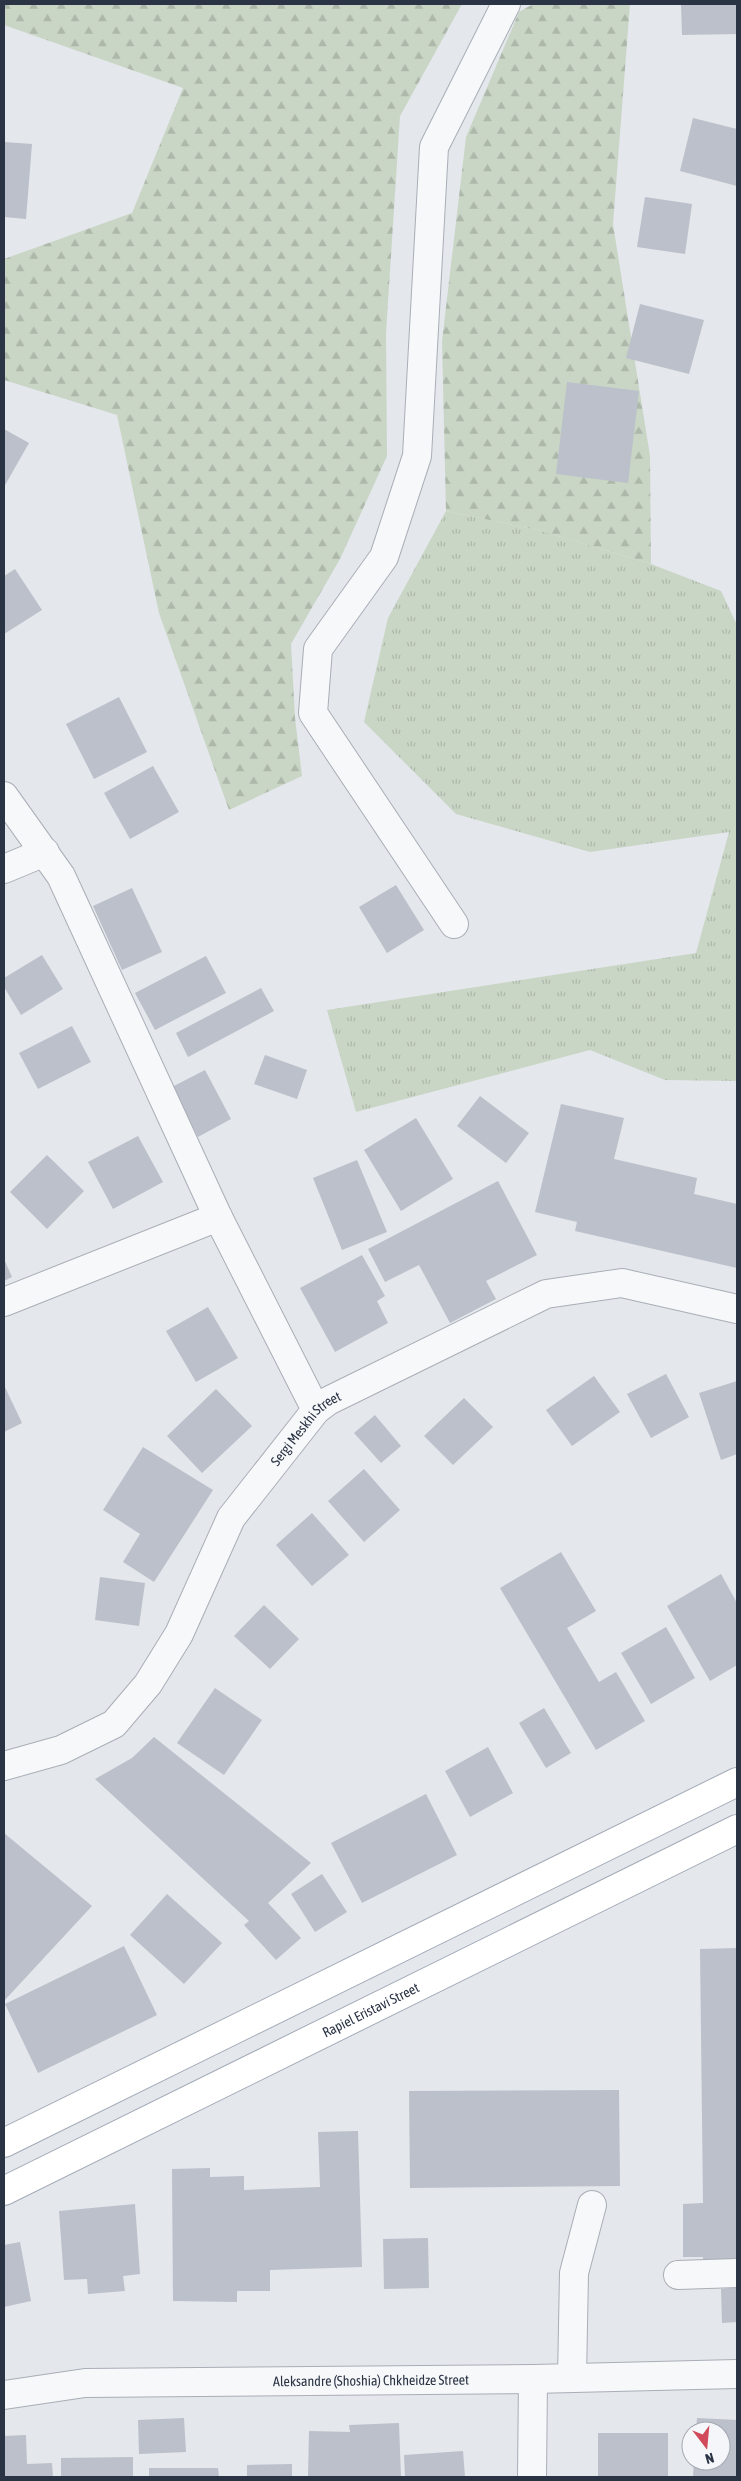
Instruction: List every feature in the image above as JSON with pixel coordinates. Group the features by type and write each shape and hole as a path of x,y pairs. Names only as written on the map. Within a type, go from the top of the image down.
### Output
{"main road":[{"path":"4,2143 737,1782"},
{"name":"Rapiel Eristavi Street","path":"4,2191 737,1829"}],"street":[{"path":"454,924 313,713 318,649 384,557 417,456 434,147 506,4"},
{"path":"4,796 61,876 218,1217 316,1410"},
{"path":"4,869 45,852"},
{"path":"4,1302 218,1217"},
{"name":"Sergi Meskhi Street","path":"4,1766 61,1750 114,1724 148,1684 179,1634 231,1518 316,1410 328,1401 546,1294 622,1283 737,1309"},
{"path":"572,2378 574,2273 592,2205"},
{"path":"678,2275 737,2273"},
{"name":"Aleksandre (Shoshia) Chkheidze Street","path":"4,2395 85,2383 533,2379 737,2374"},
{"path":"532,2477 533,2379"}],"green space":[{"path":"4,4 462,4 400,116 386,333 387,456 340,559 291,644 295,718 302,776 229,810 159,613 117,415 4,380 4,259 132,213 183,88 4,25"},
{"path":"533,4 630,4 613,224 650,456 651,564 542,531 446,511 442,341 466,137 519,12"},
{"path":"446,511 542,531 651,564 721,591 737,625 737,1081 665,1080 590,1050 356,1112 327,1010 696,953 729,832 590,852 456,814 364,722 388,618"}],"building":[{"path":"681,4 737,4 737,34 682,35"},
{"path":"693,118 737,129 737,186 680,171"},
{"path":"4,142 32,144 26,219 4,217"},
{"path":"645,197 692,204 685,254 637,247"},
{"path":"640,304 704,320 689,374 626,358"},
{"path":"567,382 639,391 628,483 556,474"},
{"path":"4,429 29,443 4,487"},
{"path":"15,569 42,610 4,634 4,576"},
{"path":"119,697 147,752 94,779 66,724"},
{"path":"153,766 179,812 130,839 104,793"},
{"path":"396,885 424,930 387,953 359,907"},
{"path":"132,888 162,952 122,970 93,906"},
{"path":"42,955 63,989 21,1015 4,987 4,978"},
{"path":"206,956 226,993 155,1030 135,993"},
{"path":"261,988 274,1011 188,1057 176,1033"},
{"path":"72,1026 91,1062 38,1089 19,1053"},
{"path":"265,1055 307,1070 297,1099 254,1084"},
{"path":"205,1070 231,1119 198,1137 172,1087"},
{"path":"480,1096 529,1133 506,1163 457,1126"},
{"path":"561,1104 624,1118 614,1159 697,1178 694,1194 737,1204 737,1268 575,1231 577,1222 535,1212"},
{"path":"416,1118 453,1179 401,1211 364,1150"},
{"path":"138,1136 163,1182 113,1209 88,1162"},
{"path":"47,1155 84,1191 47,1229 10,1192"},
{"path":"357,1160 387,1232 342,1250 313,1178"},
{"path":"498,1181 537,1255 486,1281 496,1299 450,1323 419,1265 385,1282 368,1249"},
{"path":"362,1255 385,1296 377,1301 388,1323 335,1352 300,1288"},
{"path":"4,1259 12,1277 4,1281"},
{"path":"208,1307 238,1358 196,1382 166,1331"},
{"path":"666,1374 689,1417 651,1438 627,1394"},
{"path":"594,1376 620,1412 572,1446 546,1410"},
{"path":"737,1381 737,1454 721,1460 699,1393"},
{"path":"4,1385 22,1423 4,1432"},
{"path":"216,1389 252,1426 202,1473 167,1436"},
{"path":"464,1398 493,1427 453,1465 424,1436"},
{"path":"375,1415 401,1446 381,1463 354,1433"},
{"path":"143,1447 213,1490 154,1582 123,1562 140,1534 103,1510"},
{"path":"364,1469 400,1510 364,1542 328,1501"},
{"path":"312,1513 349,1555 312,1586 276,1545"},
{"path":"561,1552 596,1611 567,1628 599,1682 616,1672 645,1721 596,1750 500,1588"},
{"path":"721,1574 737,1603 737,1665 710,1681 667,1606"},
{"path":"100,1577 145,1583 139,1626 95,1620"},
{"path":"264,1605 299,1639 270,1669 234,1636"},
{"path":"666,1627 695,1678 651,1704 621,1653"},
{"path":"215,1688 262,1720 224,1775 177,1743"},
{"path":"544,1708 571,1753 546,1768 519,1723"},
{"path":"154,1737 311,1863 268,1903 301,1938 276,1960 244,1925 249,1921 95,1779 132,1758"},
{"path":"488,1747 513,1793 470,1817 445,1771"},
{"path":"426,1794 457,1855 362,1903 331,1843"},
{"path":"4,1833 92,1906 4,2001"},
{"path":"322,1874 347,1912 315,1932 291,1894"},
{"path":"167,1894 222,1943 184,1984 130,1935"},
{"path":"124,1946 157,2015 38,2073 5,2004"},
{"path":"737,1948 737,2266 703,2267 703,2257 683,2257 683,2204 703,2203 700,1949"},
{"path":"619,2090 620,2186 410,2188 409,2091"},
{"path":"358,2131 362,2267 270,2270 270,2291 237,2291 237,2302 173,2301 172,2169 210,2168 210,2177 244,2176 244,2190 320,2187 318,2132"},
{"path":"135,2204 140,2274 123,2276 125,2291 88,2294 87,2279 64,2280 59,2211"},
{"path":"428,2238 429,2288 384,2289 383,2239"},
{"path":"20,2242 31,2301 4,2307 4,2245"},
{"path":"737,2287 737,2322 722,2323 721,2289"},
{"path":"184,2418 186,2452 139,2454 138,2420"},
{"path":"697,2418 737,2420 737,2477 693,2477 693,2471 731,2471 731,2421 697,2421"},
{"path":"399,2423 401,2477 308,2477 309,2431 350,2432 349,2425"},
{"path":"598,2433 668,2433 668,2477 598,2477"},
{"path":"26,2435 27,2464 52,2463 53,2477 4,2477 4,2436"},
{"path":"463,2451 465,2477 405,2477 404,2455"},
{"path":"133,2457 133,2477 61,2477 61,2458"},
{"path":"292,2464 292,2477 247,2477 247,2465"},
{"path":"149,2468 218,2468 219,2477 149,2477"}]}
